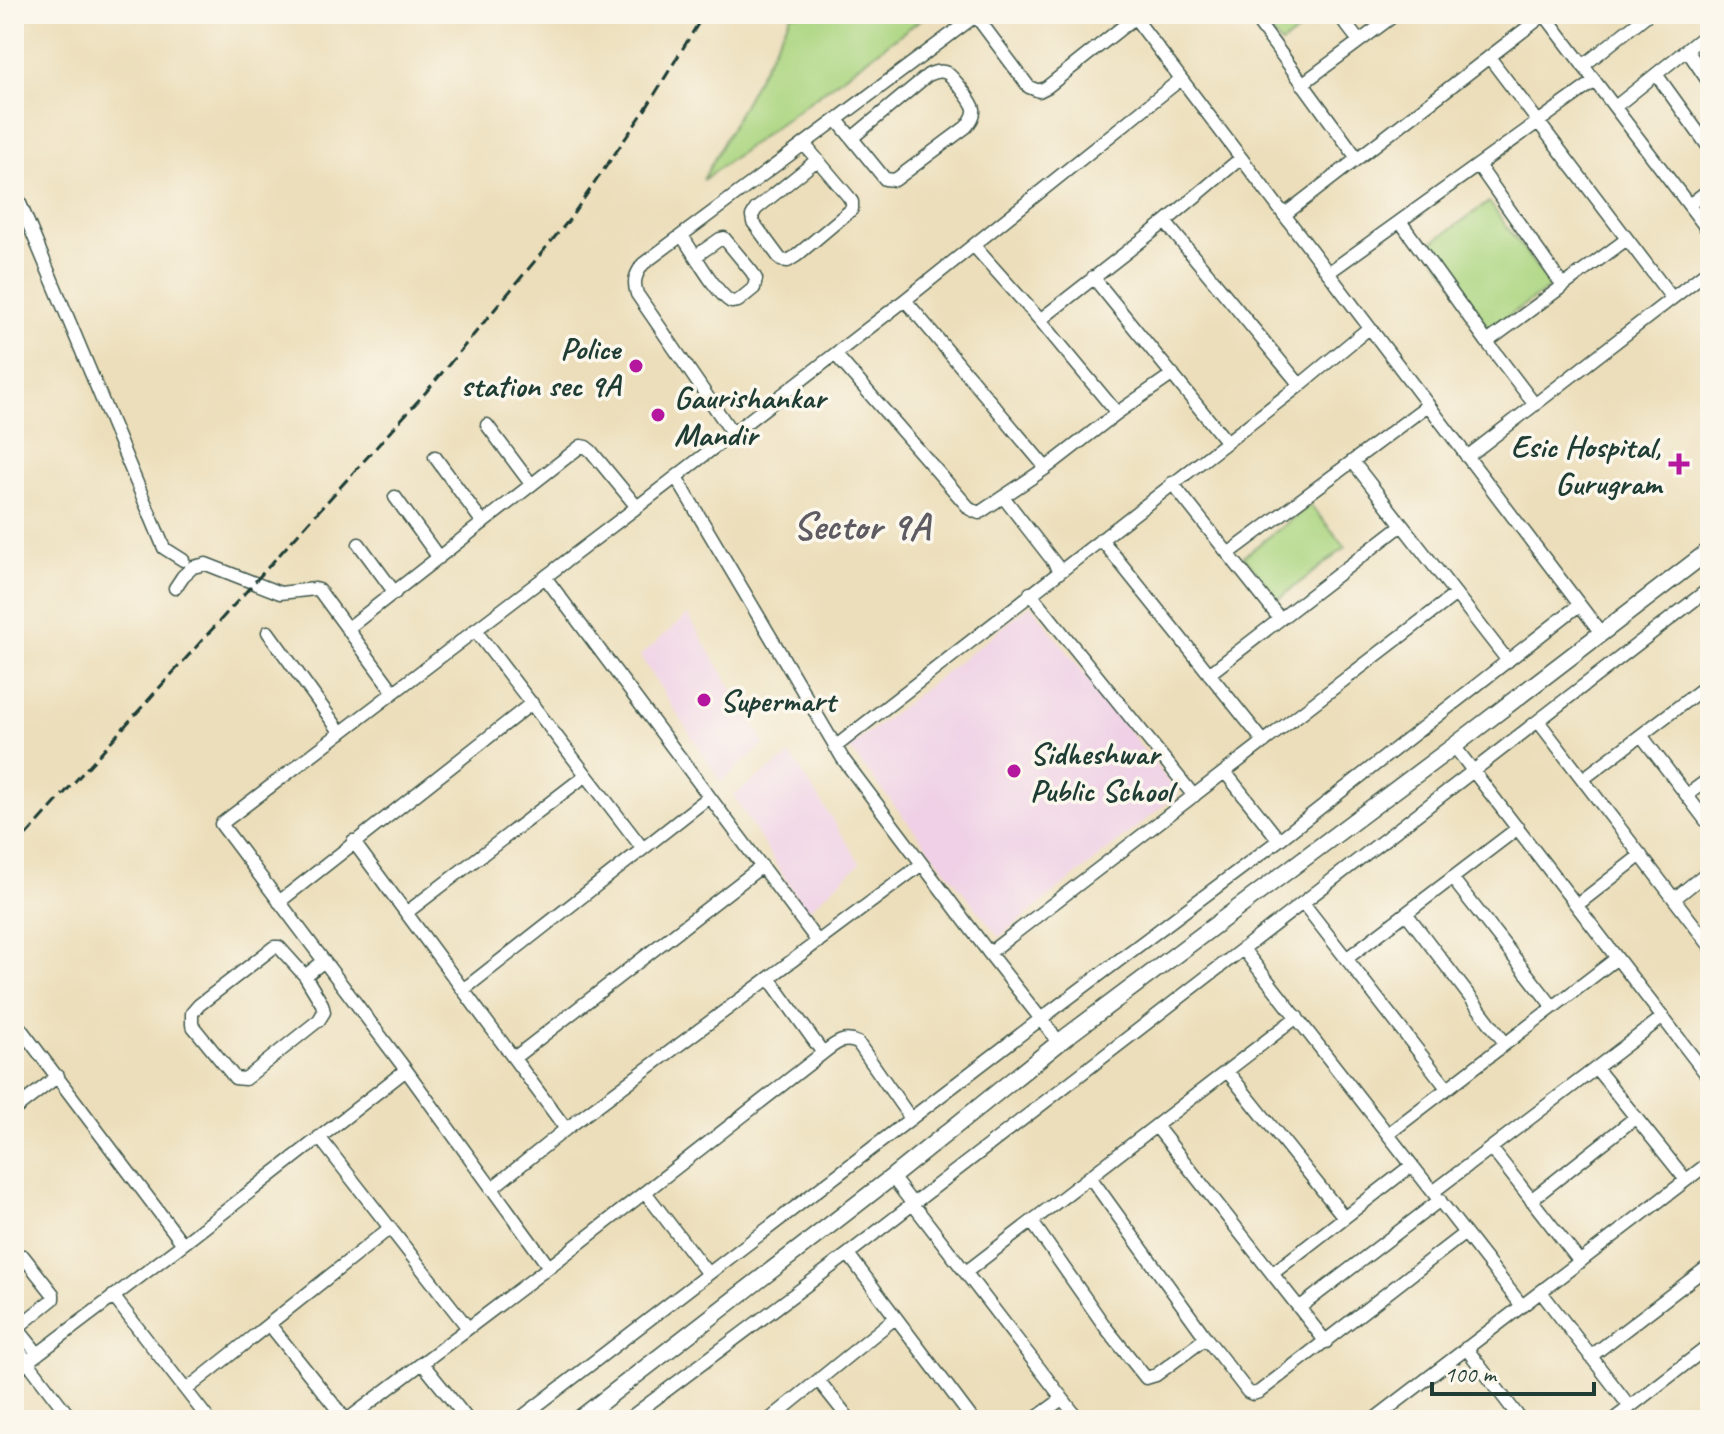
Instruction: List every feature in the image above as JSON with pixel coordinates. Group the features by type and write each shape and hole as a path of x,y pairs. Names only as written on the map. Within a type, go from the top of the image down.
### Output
{"street":[{"path":"1252,14 1357,158"},
{"path":"1338,14 1359,41"},
{"path":"1302,84 1396,14"},
{"path":"1284,215 1544,14 1710,233"},
{"path":"1583,66 1648,14"},
{"path":"733,434 637,294 634,285 636,274 643,264 977,15 1029,87 1039,91 1133,16 1601,633"},
{"path":"1615,107 1710,31"},
{"path":"1687,50 1710,84"},
{"path":"1489,57 1672,298"},
{"path":"837,120 885,179 895,180 966,127 974,109 950,75 936,71 852,138"},
{"path":"1656,74 1710,149"},
{"path":"549,1267 221,824 733,434 1181,79"},
{"path":"1328,273 1595,81"},
{"path":"804,144 848,196 852,209 796,256 788,261 781,260 753,222 752,216 756,209 817,160"},
{"path":"1040,320 1241,158"},
{"path":"1478,165 1563,286"},
{"path":"14,189 154,526 164,548 177,557"},
{"path":"1689,205 1710,189"},
{"path":"1400,221 1535,405"},
{"path":"1165,222 1300,385"},
{"path":"682,236 726,299 738,301 754,288 756,279 752,272 724,238 696,256"},
{"path":"1487,342 1627,239"},
{"path":"974,246 1117,413"},
{"path":"1467,457 1710,269"},
{"path":"1093,277 1226,441"},
{"path":"905,300 1046,468"},
{"path":"835,747 1369,328"},
{"path":"835,354 970,509 979,513 1046,468 1173,374"},
{"path":"1228,554 1428,405"},
{"path":"487,425 531,484"},
{"path":"347,629 576,448 586,447 637,507"},
{"path":"435,457 483,523"},
{"path":"1353,462 1508,661"},
{"path":"676,477 835,747 1059,1042"},
{"path":"1172,483 1280,619"},
{"path":"395,497 439,558"},
{"path":"1004,498 1060,570"},
{"path":"1209,674 1402,525"},
{"path":"1101,539 1264,742"},
{"path":"359,544 395,593"},
{"path":"578,1420 892,1177 1059,1042 1710,550"},
{"path":"175,588 193,567 206,564 280,593 317,589 393,691"},
{"path":"545,577 818,942"},
{"path":"627,1420 848,1254 1710,588"},
{"path":"1030,593 1194,796"},
{"path":"989,953 1456,594"},
{"path":"518,1420 1279,840 1579,605"},
{"path":"475,630 643,849"},
{"path":"268,632 341,733"},
{"path":"1583,779 1710,683"},
{"path":"279,902 532,703"},
{"path":"1538,721 1710,946"},
{"path":"1641,735 1710,826"},
{"path":"1454,746 1708,1071"},
{"path":"1225,772 1279,840"},
{"path":"406,913 586,775"},
{"path":"1687,795 1710,778"},
{"path":"463,990 709,797"},
{"path":"1346,959 1518,828"},
{"path":"353,841 566,1129"},
{"path":"1577,905 1641,855"},
{"path":"491,1189 566,1129 922,864"},
{"path":"514,1058 762,866"},
{"path":"1674,899 1710,870"},
{"path":"1452,878 1553,1007"},
{"path":"1303,903 1447,1088"},
{"path":"1406,913 1505,1043"},
{"path":"274,947 279,947 305,976 322,1004 324,1012 319,1020 245,1079 229,1074 192,1025 192,1013 274,947"},
{"path":"1243,949 1522,1306"},
{"path":"1388,1134 1617,958"},
{"path":"305,976 324,961"},
{"path":"769,978 823,1053"},
{"path":"966,1272 1297,1017"},
{"path":"1299,1308 1491,1148 1663,1017"},
{"path":"14,1020 183,1244"},
{"path":"269,1324 347,1420 843,1040 858,1043 911,1119"},
{"path":"1596,1068 1686,1180"},
{"path":"14,1372 406,1070"},
{"path":"1227,1071 1344,1217"},
{"path":"14,1110 58,1076"},
{"path":"1531,1200 1636,1117"},
{"path":"1156,1126 1326,1342"},
{"path":"319,1137 468,1328"},
{"path":"1491,1148 1580,1262"},
{"path":"1373,1420 1710,1162"},
{"path":"1273,1273 1412,1165"},
{"path":"892,1177 1079,1420"},
{"path":"1090,1177 1206,1338 1248,1392 1253,1394 1326,1342 1465,1233"},
{"path":"645,1192 708,1274"},
{"path":"1032,1222 1106,1328 1146,1378 1156,1375 1206,1338"},
{"path":"186,1390 390,1228"},
{"path":"848,1254 973,1420"},
{"path":"23,1256 53,1294 53,1299 16,1326 72,1420"},
{"path":"1590,1357 1710,1265"},
{"path":"1541,1292 1630,1407"},
{"path":"113,1296 209,1420"},
{"path":"769,1420 895,1318"},
{"path":"14,1344 33,1358"},
{"path":"1613,1420 1710,1345"},
{"path":"1466,1348 1521,1420"},
{"path":"422,1363 468,1420"},
{"path":"819,1381 850,1420"},
{"path":"1033,1420 1062,1399"}],"shaded area":[{"name":"Sidheshwar Public School","path":"1031,605 1178,794 999,937 849,748"},
{"name":"Supermart","path":"688,615 765,744 721,782 640,656"},
{"path":"791,755 860,863 806,912 733,795"}],"green space":[{"path":"792,14 928,14 703,180"},
{"path":"1258,14 1321,14 1322,15 1281,44"},
{"path":"1489,202 1551,287 1489,329 1427,246"},
{"path":"1310,505 1346,547 1278,599 1244,556"}],"railway":[{"path":"14,849 426,392 569,220 645,110 704,14"}],"place":[{"name":"Police station sec 9A","path":"636,366"},
{"name":"Gaurishankar Mandir","path":"658,415"},
{"name":"Esic Hospital, Gurugram","path":"1679,464"},
{"name":"Supermart","path":"704,700"},
{"name":"Sidheshwar Public School","path":"1014,771"}],"district":[{"name":"Sector 9A","path":"861,526"}]}
